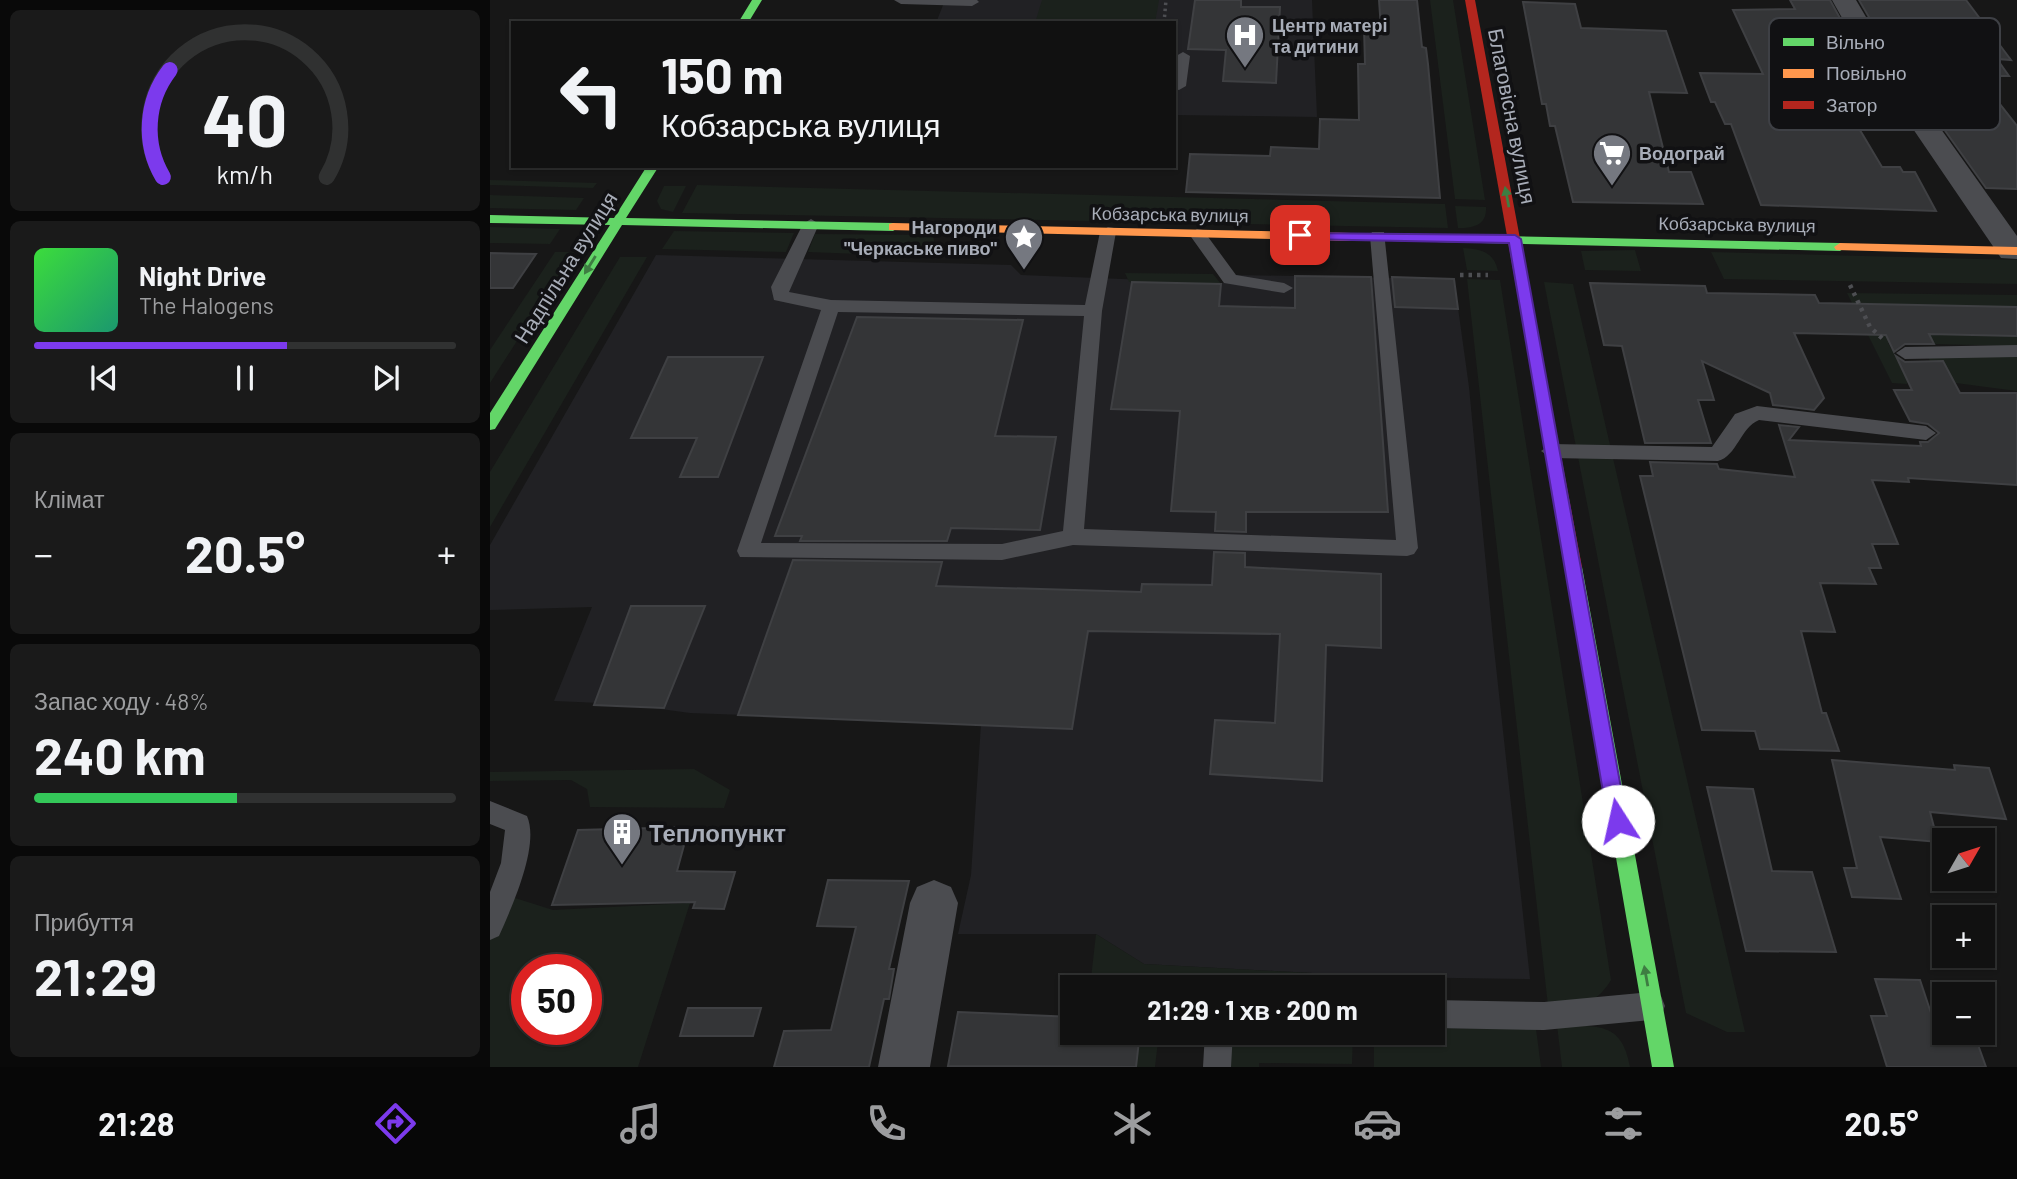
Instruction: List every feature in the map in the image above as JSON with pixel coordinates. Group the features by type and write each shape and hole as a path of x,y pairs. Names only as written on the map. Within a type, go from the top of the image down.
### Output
{"main road":[{"path":"744,21 757,0"},
{"name":"Благовісна вулиця","path":"1470,0 1663,1067"},
{"name":"Надпільна вулиця","path":"490,425 652,168"},
{"name":"Кобзарська вулиця","path":"490,219 2014,251"}],"street":[{"path":"1844,0 1854,18"},
{"path":"1929,130 2014,251"},
{"path":"904,1067 934,903"}],"lane":[{"path":"901,0 972,2"},
{"path":"1179,86 1183,56"},
{"path":"811,225 780,287 780,296 831,306 1093,311"},
{"path":"1073,537 1093,311 1108,232"},
{"path":"1197,234 1230,279 1284,288"},
{"path":"831,306 748,551 1002,552 1073,537 1407,548 1378,236"},
{"path":"1905,353 2017,351"},
{"path":"1551,451 1718,454 1742,419 1757,413 1926,433"},
{"path":"490,812 518,824 514,863 490,927"},
{"path":"1445,1014 1544,1016 1651,1006"},
{"path":"1217,1067 1218,1045"}],"path":[{"path":"1164,21 1166,0"},
{"path":"1460,275 1499,275"},
{"path":"1850,285 1870,327 1887,343 1905,353"}],"shaded area":[{"name":"Центр матері та дитини","path":"945,0 1312,0 1317,117 1176,115 1176,21 937,21"},
{"path":"1042,0 1159,0 1155,21 1036,21"},
{"path":"1430,0 1453,0 1485,200 1455,199"},
{"path":"490,180 597,183 593,188 490,185"},
{"path":"697,185 1445,204 1448,228 682,213"},
{"path":"664,186 686,186 673,212 661,209 657,201"},
{"path":"490,195 584,198 576,210 490,208"},
{"path":"1455,206 1486,207 1486,213 1482,222 1458,228"},
{"path":"490,227 560,229 550,244 490,243"},
{"path":"674,231 794,233 786,252 662,249"},
{"path":"815,234 933,235 937,257 808,252"},
{"path":"1463,248 1486,253 1498,271 1467,270"},
{"path":"1635,250 1641,271 1585,270 1581,251"},
{"path":"555,252 574,252 490,383 490,350"},
{"path":"1711,252 2017,260 2017,284 1724,279"},
{"path":"656,255 1011,265 1021,275 1223,283 1237,275 1454,279 1469,387 1530,979 1445,978 1445,975 1349,975 1144,964 1096,934 958,934 971,875 981,724 690,713 624,704 554,701 592,607 490,610 490,545"},
{"path":"620,257 647,257 490,527 490,472"},
{"path":"1125,273 1213,274 1221,284 1129,282"},
{"path":"1467,279 1500,280 1611,980 1598,996 1577,1005 1548,1006"},
{"path":"1544,282 1573,284 1745,1032 1727,1032 1686,1013"},
{"path":"1847,293 2017,295 2017,307 1868,304 1881,333 2017,336 2017,346 1888,343 1907,376 1907,384 1892,383"},
{"path":"2017,354 2017,391 1940,381 1928,357"},
{"path":"694,769 730,790 724,808 590,807 587,789 571,780 490,781 490,772"},
{"path":"490,897 512,897 553,910 690,903 638,1067 490,1067"},
{"path":"1096,934 1144,964 1349,975 1091,975"},
{"path":"1557,1025 1595,1027 1614,1034 1621,1041 1630,1067 1562,1067"},
{"path":"1445,1028 1536,1029 1541,1067 1374,1067 1374,1045 1445,1045"},
{"path":"1083,1045 1158,1045 1155,1067 1080,1067"},
{"path":"1229,1045 1353,1045 1352,1064 1259,1063 1259,1067 1225,1067"}],"building":[{"path":"1195,0 1241,0 1241,7 1280,7 1276,83 1223,81 1226,50 1188,49"},
{"path":"1379,0 1417,0 1422,47 1426,48 1428,64 1440,198 1186,192 1190,154 1270,156 1271,147 1319,149 1320,119 1359,120 1358,64 1365,64 1364,28 1381,29"},
{"path":"1790,0 1830,0 1840,18 1769,18 1769,130 1860,130 1882,167 1900,167 1903,172 1915,172 1936,211 1761,205 1731,124 1725,124 1715,102 1711,102 1700,73 1763,74 1733,10 1795,9"},
{"path":"1859,0 1966,0 1980,18 1869,18"},
{"path":"1523,2 1575,4 1581,28 1666,31 1687,93 1649,92 1669,172 1691,172 1703,204 1573,202 1555,126 1550,126 1546,104 1542,104"},
{"path":"2000,45 2011,60 2000,59"},
{"path":"2000,63 2009,76 2000,76"},
{"path":"2000,104 2017,126 2017,189 1986,188 1945,130 2000,130"},
{"path":"490,253 536,254 513,288 490,288"},
{"path":"1295,276 1371,277 1388,512 1246,512 1246,532 1215,531 1216,512 1171,511 1180,411 1111,409 1132,282 1221,284 1219,306 1295,308"},
{"path":"1392,277 1454,279 1458,309 1395,307"},
{"path":"1590,283 1705,286 1707,293 1815,295 1819,303 2017,307 2017,336 1929,334 1934,344 1905,344 1894,352 1886,335 1794,333 1824,398 1814,410 1773,405 1770,393 1702,361 1714,400 1698,400 1711,443 1645,443 1622,346 1604,345"},
{"path":"857,317 1023,320 995,436 1056,437 1040,530 951,528 947,541 800,541 802,536 775,536"},
{"path":"1896,356 1905,362 1943,361 1960,393 2017,393 2017,485 1908,478 1909,482 1872,480 1898,544 1872,544 1881,568 1869,568 1876,584 1820,583 1835,632 1801,631 1822,713 1826,713 1839,751 1760,749 1755,731 1702,730 1640,476 1653,476 1650,462 1717,464 1719,469 1795,477 1779,425 1799,427 1789,440 1921,446 1920,442 1928,442 1939,433 1928,424 1910,421 1894,390 1912,390"},
{"path":"668,357 763,357 718,477 680,477 697,438 631,438"},
{"path":"1214,552 1245,553 1245,567 1381,574 1381,648 1326,645 1322,781 1210,774 1215,720 1275,723 1280,634 1088,631 1072,729 738,715 793,560 942,562 936,586 1141,592 1142,584 1212,585"},
{"path":"631,606 705,606 664,708 594,705"},
{"path":"1832,760 1955,770 1954,765 1989,768 2006,819 1930,812 1934,828 1932,828 1932,841 1880,837 1901,899 1852,897 1844,868 1857,868"},
{"path":"1707,787 1753,789 1772,871 1812,872 1836,952 1746,951"},
{"name":"Теплопункт","path":"689,827 677,871 735,872 724,909 693,908 695,902 552,905 578,830"},
{"path":"828,880 909,881 889,969 894,969 889,999 884,999 869,1067 774,1067 784,1031 831,1030 856,927 817,926"},
{"path":"1875,979 1920,980 1932,1016 1932,1045 1978,1045 1986,1067 1887,1067 1871,1016 1887,1016"},
{"path":"688,1008 761,1008 753,1036 680,1036"},
{"path":"958,1012 1060,1016 1060,1045 1139,1045 1136,1067 948,1066"}],"traffic: fast":[{"path":"744,21 757,0"},
{"path":"490,425 652,168"},
{"path":"490,219 893,227"},
{"path":"1351,237 1840,247"},
{"path":"1574,567 1663,1067"}],"traffic: slow":[{"path":"893,227 1351,237"},
{"path":"1840,247 2017,251"}],"traffic: jam":[{"path":"1470,0 1574,567"}],"place":[{"name":"Центр матері та дитини","path":"1245,69"},
{"name":"Водограй","path":"1612,187"},
{"name":"Нагороди \"Черкаське пиво\"","path":"1024,271"},
{"name":"Теплопункт","path":"622,866"}],"route":[{"path":"1300,235 1515,239 1618,821"}]}
